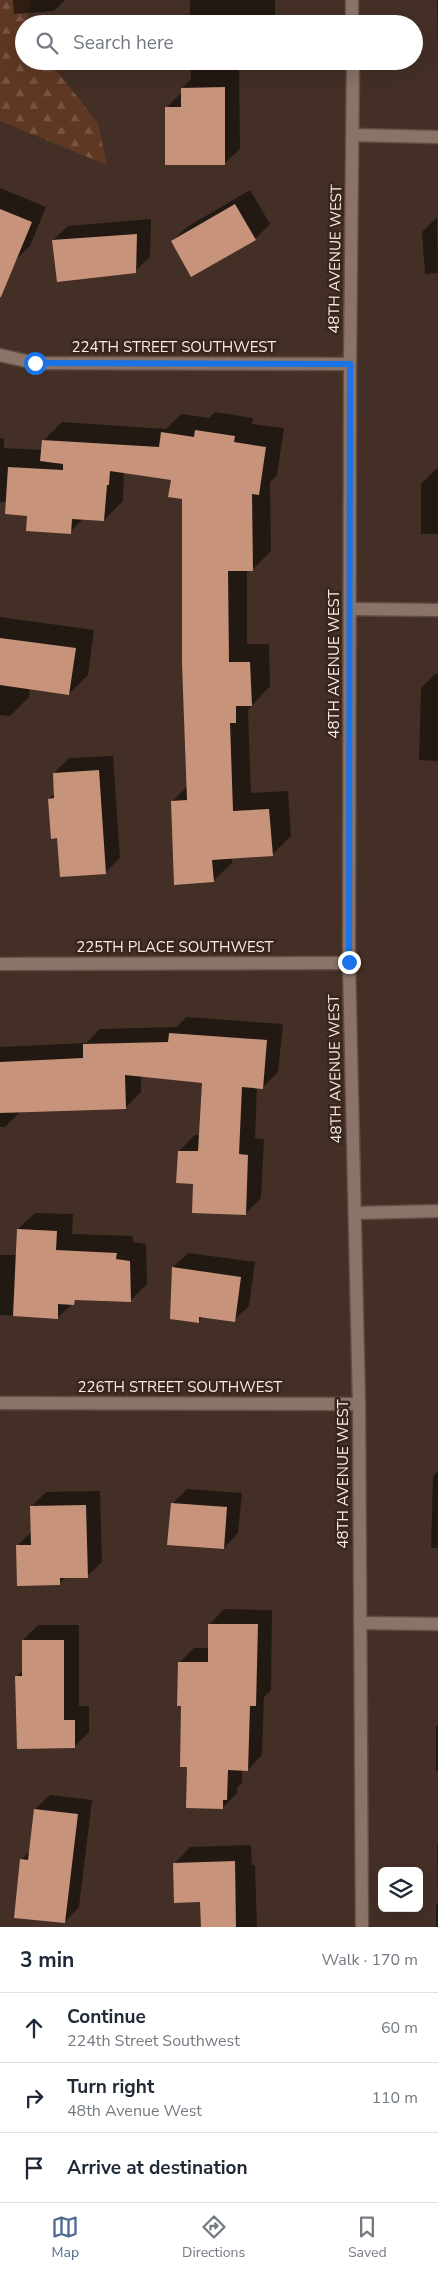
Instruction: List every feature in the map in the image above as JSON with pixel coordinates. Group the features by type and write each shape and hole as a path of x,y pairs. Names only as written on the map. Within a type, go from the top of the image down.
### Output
{"main road":[{"path":"352,0 352,15"},
{"name":"48TH AVENUE WEST","path":"352,70 349,962 359,1404 362,1927"},
{"path":"353,135 438,137"},
{"name":"224TH STREET SOUTHWEST","path":"0,356 35,363 350,364"},
{"path":"351,609 438,610"},
{"name":"225TH PLACE SOUTHWEST","path":"0,964 349,962"},
{"path":"355,1212 438,1211"},
{"name":"226TH STREET SOUTHWEST","path":"0,1402 359,1404"},
{"path":"360,1622 438,1624"}],"green space":[{"path":"0,0 31,0 28,15 15,15 15,70 56,70 98,123 107,165 0,121"}],"building":[{"path":"225,87 225,165 165,165 165,107 181,107 181,88"},
{"path":"235,204 256,240 191,277 171,241"},
{"path":"0,209 32,222 1,297 0,297"},
{"path":"137,234 136,273 57,282 52,240"},
{"path":"195,430 235,436 234,442 266,447 259,495 252,494 253,571 228,571 229,662 250,662 252,706 236,706 236,723 230,723 233,811 269,809 273,856 212,860 214,882 174,885 171,801 187,800 182,664 182,499 168,497 171,480 110,471 104,521 72,519 71,534 26,531 27,516 5,514 8,467 63,470 63,464 40,461 42,440 159,447 161,432 194,437"},
{"path":"0,638 76,648 69,695 0,685"},
{"path":"99,770 106,874 60,877 57,838 51,839 48,799 54,798 53,773"},
{"path":"169,1033 267,1040 263,1089 242,1087 239,1154 248,1155 246,1215 192,1213 193,1184 176,1183 178,1151 198,1151 202,1083 125,1075 126,1109 0,1113 0,1062 83,1058 83,1044 168,1042"},
{"path":"17,1229 57,1231 56,1250 117,1253 116,1259 130,1261 131,1302 75,1300 74,1305 58,1304 58,1319 13,1316"},
{"path":"172,1267 241,1277 235,1322 199,1317 199,1323 170,1319"},
{"path":"171,1503 227,1507 224,1549 167,1545"},
{"path":"86,1505 88,1578 60,1578 60,1585 17,1586 16,1545 31,1545 30,1506"},
{"path":"208,1624 258,1624 256,1706 250,1706 248,1771 228,1770 227,1800 223,1800 223,1809 186,1808 187,1767 180,1767 181,1706 177,1706 178,1662 208,1662"},
{"path":"22,1640 64,1640 64,1720 75,1720 75,1748 17,1749 15,1676 22,1676"},
{"path":"34,1809 78,1814 65,1923 14,1918 20,1859 28,1860"},
{"path":"235,1861 236,1927 201,1927 200,1902 174,1903 173,1863"}],"route":[{"path":"35,363 350,364 349,962"}]}
